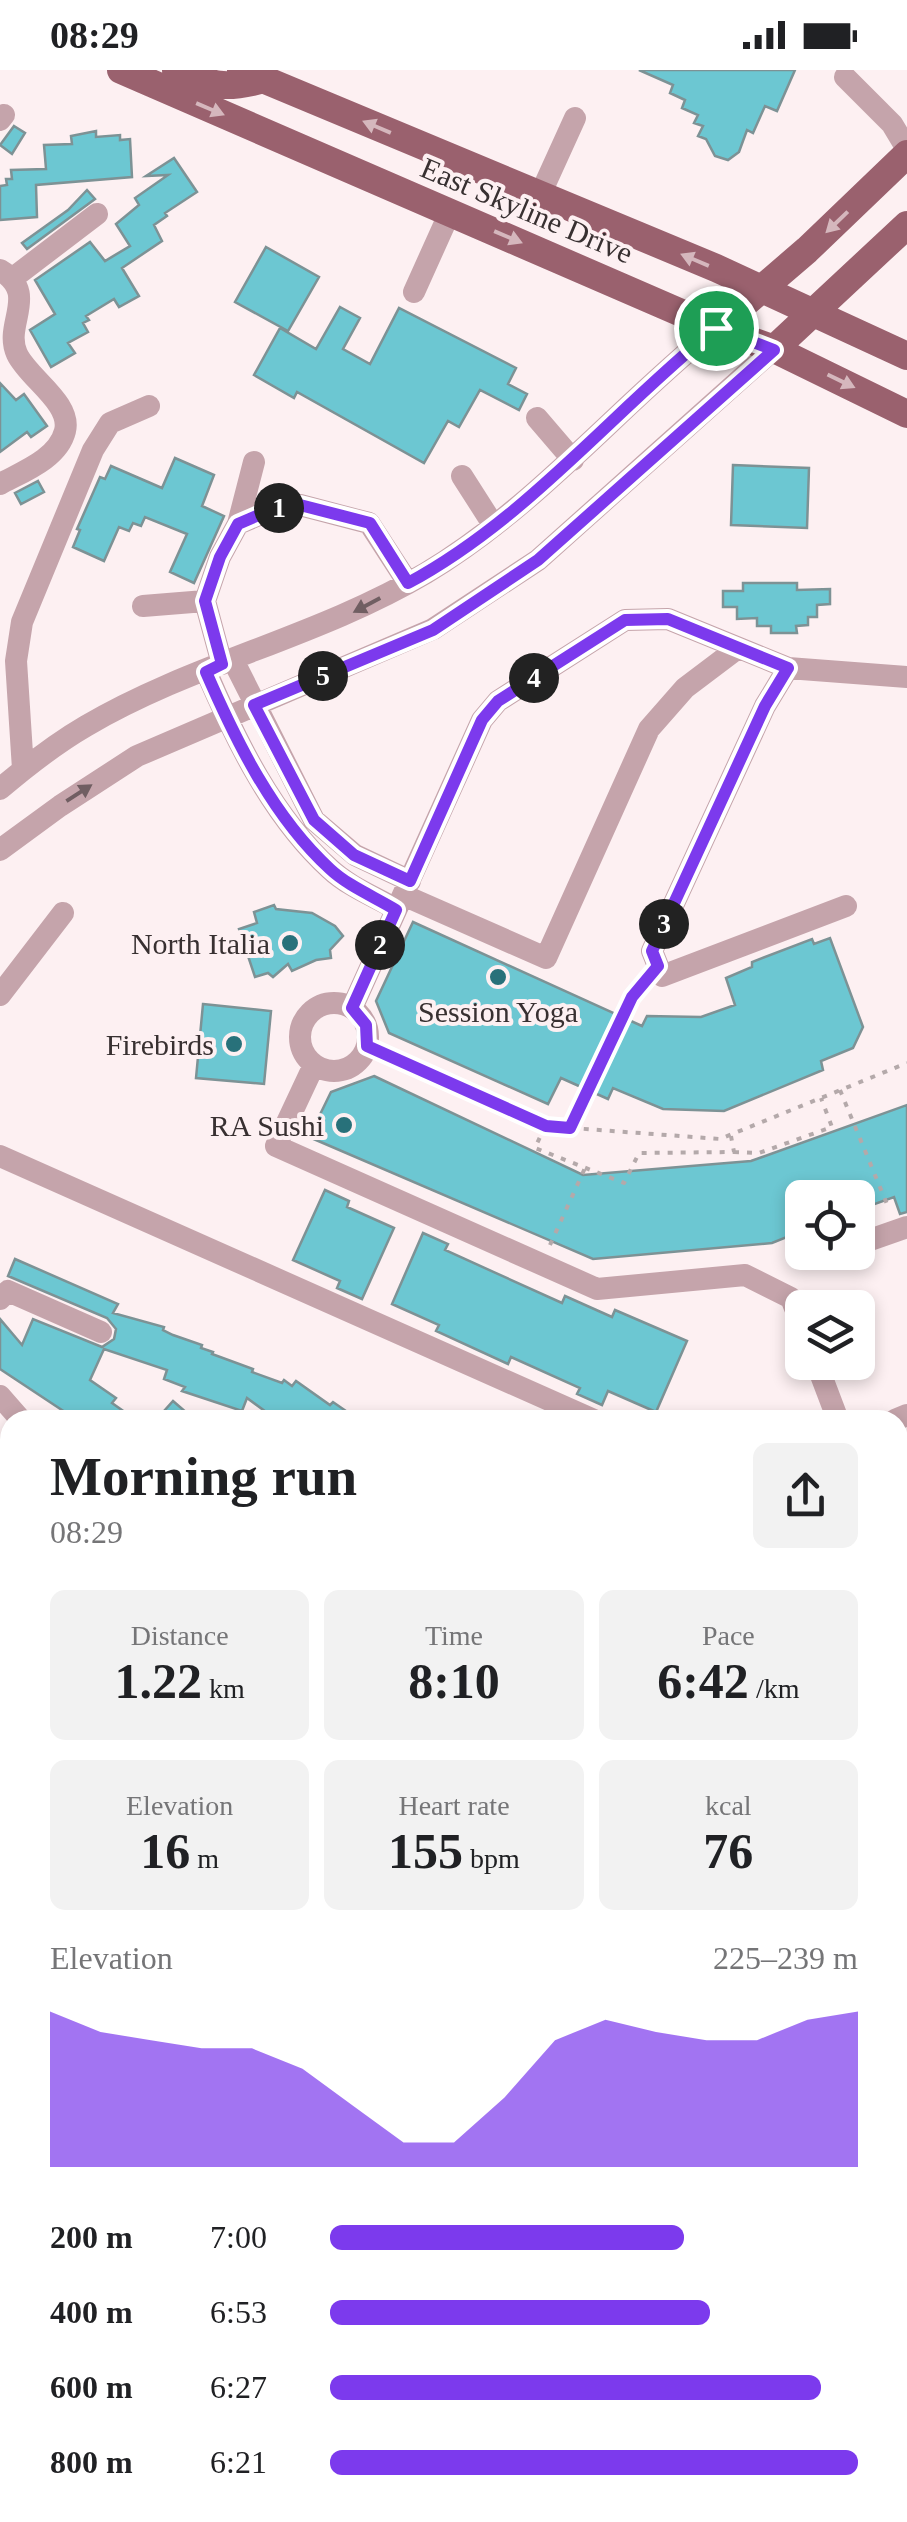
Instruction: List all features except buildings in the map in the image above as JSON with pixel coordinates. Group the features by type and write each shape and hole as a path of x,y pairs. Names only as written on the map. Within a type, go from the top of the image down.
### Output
{"main road":[{"name":"East Skyline Drive","path":"120,70 774,350 907,414"},
{"path":"176,70 233,88 258,73"},
{"name":"East Skyline Drive","path":"258,73 761,289 907,356"},
{"path":"716,328 807,250 907,151"},
{"path":"774,350 907,225"}],"street":[{"path":"845,77 892,124 907,151"},
{"path":"540,196 574,118"},
{"path":"414,292 450,212"},
{"path":"0,484 56,448 66,429 62,410 7,351 19,310 18,291 6,274 97,214"},
{"path":"0,789 87,726 220,665 350,614 408,583 494,526 573,460 673,363 716,328"},
{"path":"0,850 137,756 433,630 538,560 774,350"},
{"path":"23,769 16,662 22,622 92,450 110,424 148,406"},
{"path":"537,418 573,460"},
{"path":"254,462 238,524 220,557 205,601 220,665 226,718 290,827 332,872 403,895 546,958 649,729 685,688 738,648"},
{"path":"462,476 494,526"},
{"path":"238,524 275,508 300,505 370,523 408,583"},
{"path":"143,606 205,601"},
{"path":"352,1008 482,720 498,701 625,620 668,619 788,668 907,677"},
{"path":"220,665 254,705 314,820 403,895"},
{"path":"788,668 765,706 652,951 662,976 846,906"},
{"path":"0,995 63,912"},
{"path":"330,1004 352,1008 366,1025 367,1046 362,1056 345,1070 334,1071 314,1064 301,1046 303,1023 310,1014 330,1004"},
{"path":"314,1064 276,1146 597,1289 745,1275 785,1295"},
{"path":"0,1156 572,1410"},
{"path":"875,1238 907,1227"},
{"path":"4,1295 102,1332"},
{"path":"823,1380 834,1410"}],"path":[{"path":"570,1128 632,997 658,966"},
{"path":"367,1046 546,1126 720,1139 907,1063"},
{"path":"840,1090 888,1209"},
{"path":"546,1126 535,1148 624,1183 638,1153 759,1153 832,1126 822,1098"},
{"path":"731,1135 734,1152"},
{"path":"547,1252 585,1168"}],"place":[{"name":"North Italia","path":"290,943"},
{"name":"Session Yoga","path":"498,977"},
{"name":"Firebirds","path":"234,1044"},
{"name":"RA Sushi","path":"344,1125"}],"route":[{"path":"716,328 774,350 538,560 433,630 254,705 314,820 354,855 410,881 482,720 498,701 625,620 668,619 788,668 765,706 652,951 658,966 632,997 570,1128 546,1126 367,1046 366,1025 352,1008 396,910 332,872 290,827 226,718 206,672 222,664 205,601 220,557 238,524 275,508 300,505 370,523 408,583 494,526 583,452 673,363 716,328"}]}
